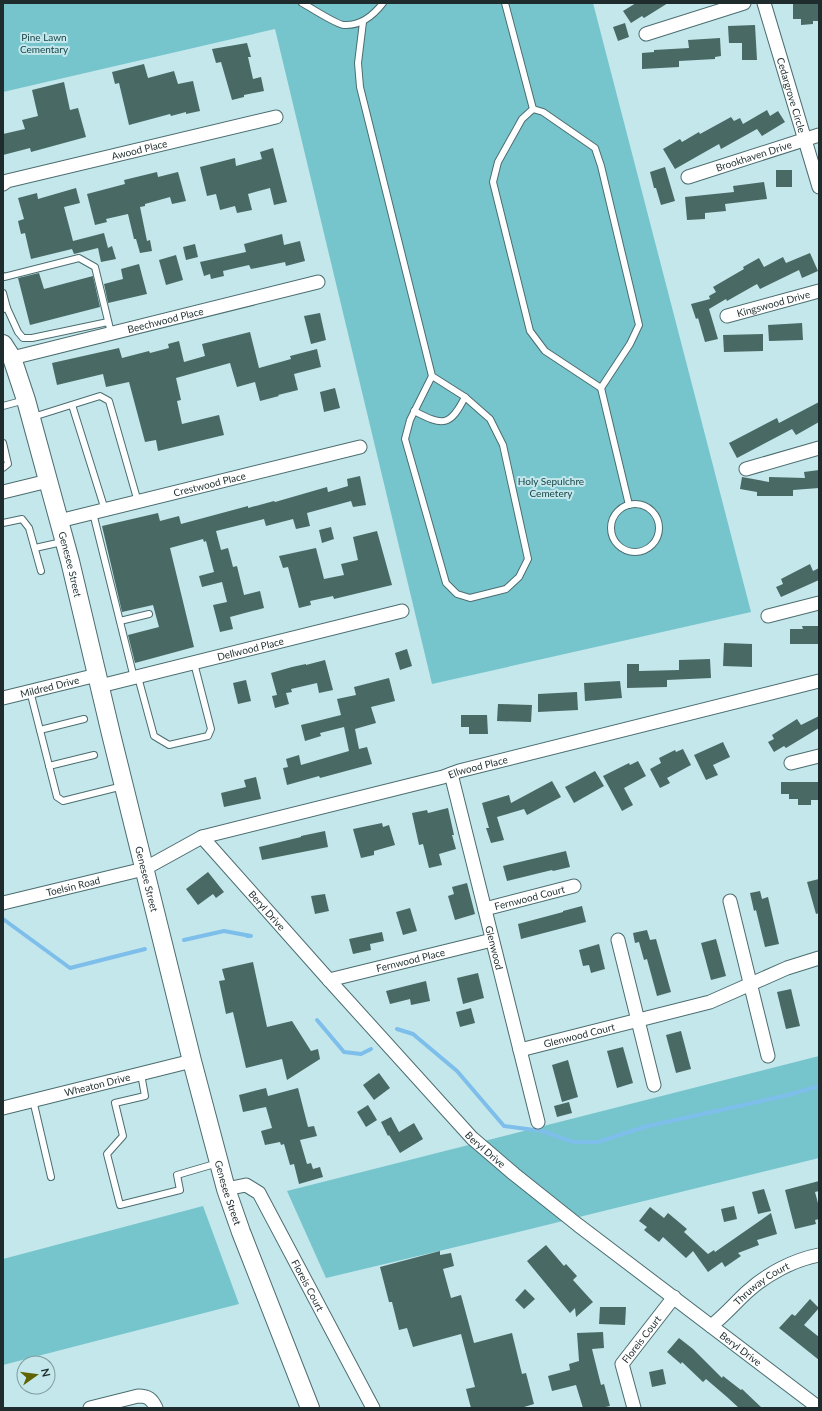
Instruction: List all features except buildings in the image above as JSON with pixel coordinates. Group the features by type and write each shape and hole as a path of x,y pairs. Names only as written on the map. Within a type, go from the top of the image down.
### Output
{"main road":[{"name":"Genesee Street","path":"7,352 26,400 65,541 144,869 226,1189 241,1232 310,1408"}],"street":[{"path":"646,34 744,3"},
{"name":"Cedargrove Circle","path":"764,3 819,188"},
{"name":"Awood Place","path":"3,184 7,181 276,117"},
{"name":"Brookhaven Drive","path":"688,177 819,135"},
{"name":"Beechwood Place","path":"7,352 318,282"},
{"name":"Kingswood Drive","path":"727,316 819,291"},
{"name":"Crestwood Place","path":"59,521 360,447"},
{"path":"746,468 819,448"},
{"path":"3,492 48,480"},
{"path":"768,616 819,603"},
{"name":"Dellwood Place","path":"98,681 136,677 402,611"},
{"name":"Ellwood Place","path":"144,869 202,837 819,680"},
{"name":"Mildred Drive","path":"3,698 30,691 98,681"},
{"path":"791,763 819,756"},
{"name":"Glenwood","path":"451,774 538,1122"},
{"name":"Beryl Drive","path":"202,837 472,1138 520,1179 819,1408"},
{"name":"Toelsin Road","path":"3,903 144,869"},
{"name":"Fernwood Court","path":"485,909 574,886"},
{"path":"730,901 768,1056"},
{"name":"Fernwood Place","path":"329,980 492,940"},
{"path":"618,940 654,1085"},
{"name":"Glenwood Court","path":"520,1050 710,1002 787,968 819,958"},
{"name":"Wheaton Drive","path":"3,1108 192,1061"},
{"name":"Floreis Court","path":"226,1189 246,1186 259,1193 373,1408"},
{"name":"Thruway Court","path":"711,1326 724,1316 748,1291 767,1277 804,1258 819,1255"},
{"name":"Floreis Court","path":"634,1408 622,1364 674,1297"},
{"path":"90,1408 134,1396 146,1396 152,1400 156,1408"}],"lane":[{"path":"302,3 343,25 363,22 375,14 383,3"},
{"path":"505,3 534,109"},
{"path":"363,22 358,63 360,87 432,376 414,411 404,439 446,583 457,594 470,598 506,589 518,577 528,559 503,445 490,419 465,398 432,376"},
{"path":"534,109 543,112 595,148 601,166 639,325 630,344 601,388"},
{"path":"534,109 522,119 498,162 493,182 530,331 545,351 601,388 629,505"},
{"path":"3,277 79,258 95,267 109,328 24,338 18,332 5,308 3,293"},
{"path":"31,417 100,396 109,401 138,502"},
{"path":"414,411 433,421 445,422 457,413 465,398"},
{"path":"3,406 26,400"},
{"path":"72,405 99,512 120,621 136,677 154,736 170,745 208,736 211,729 194,663"},
{"path":"3,443 8,464 3,468"},
{"path":"629,505 643,505 650,509 658,521 659,530 657,538 652,545 642,551 634,552 622,548 616,542 613,534 612,526 615,516 620,509 629,505"},
{"path":"3,523 22,519 29,528 41,571"},
{"path":"35,548 65,541"},
{"path":"120,621 149,614"},
{"path":"30,691 57,797 63,801 124,786"},
{"path":"40,730 84,719"},
{"path":"49,766 94,755"},
{"path":"141,1074 145,1096 115,1103 123,1136 107,1154 120,1205 180,1190 177,1175 219,1163"},
{"path":"33,1100 51,1177"}],"green space":[{"name":"Holy Sepulchre Cemetery","path":"3,3 593,3 751,612 432,684 275,29 3,92"},
{"path":"819,1056 819,1158 326,1278 287,1191"},
{"path":"203,1206 239,1304 42,1355 16,1355 16,1362 3,1365 3,1259"}],"waterway":[{"path":"3,919 70,968 145,949"},
{"path":"184,940 224,931 251,936 247,936"},
{"path":"317,1020 344,1052 361,1054 371,1049"},
{"path":"397,1029 413,1034 457,1071 504,1126 542,1131 573,1142 598,1142 644,1127 788,1095 819,1086"}],"park label":[{"name":"Pine Lawn Cementary","path":"44,42"}]}
